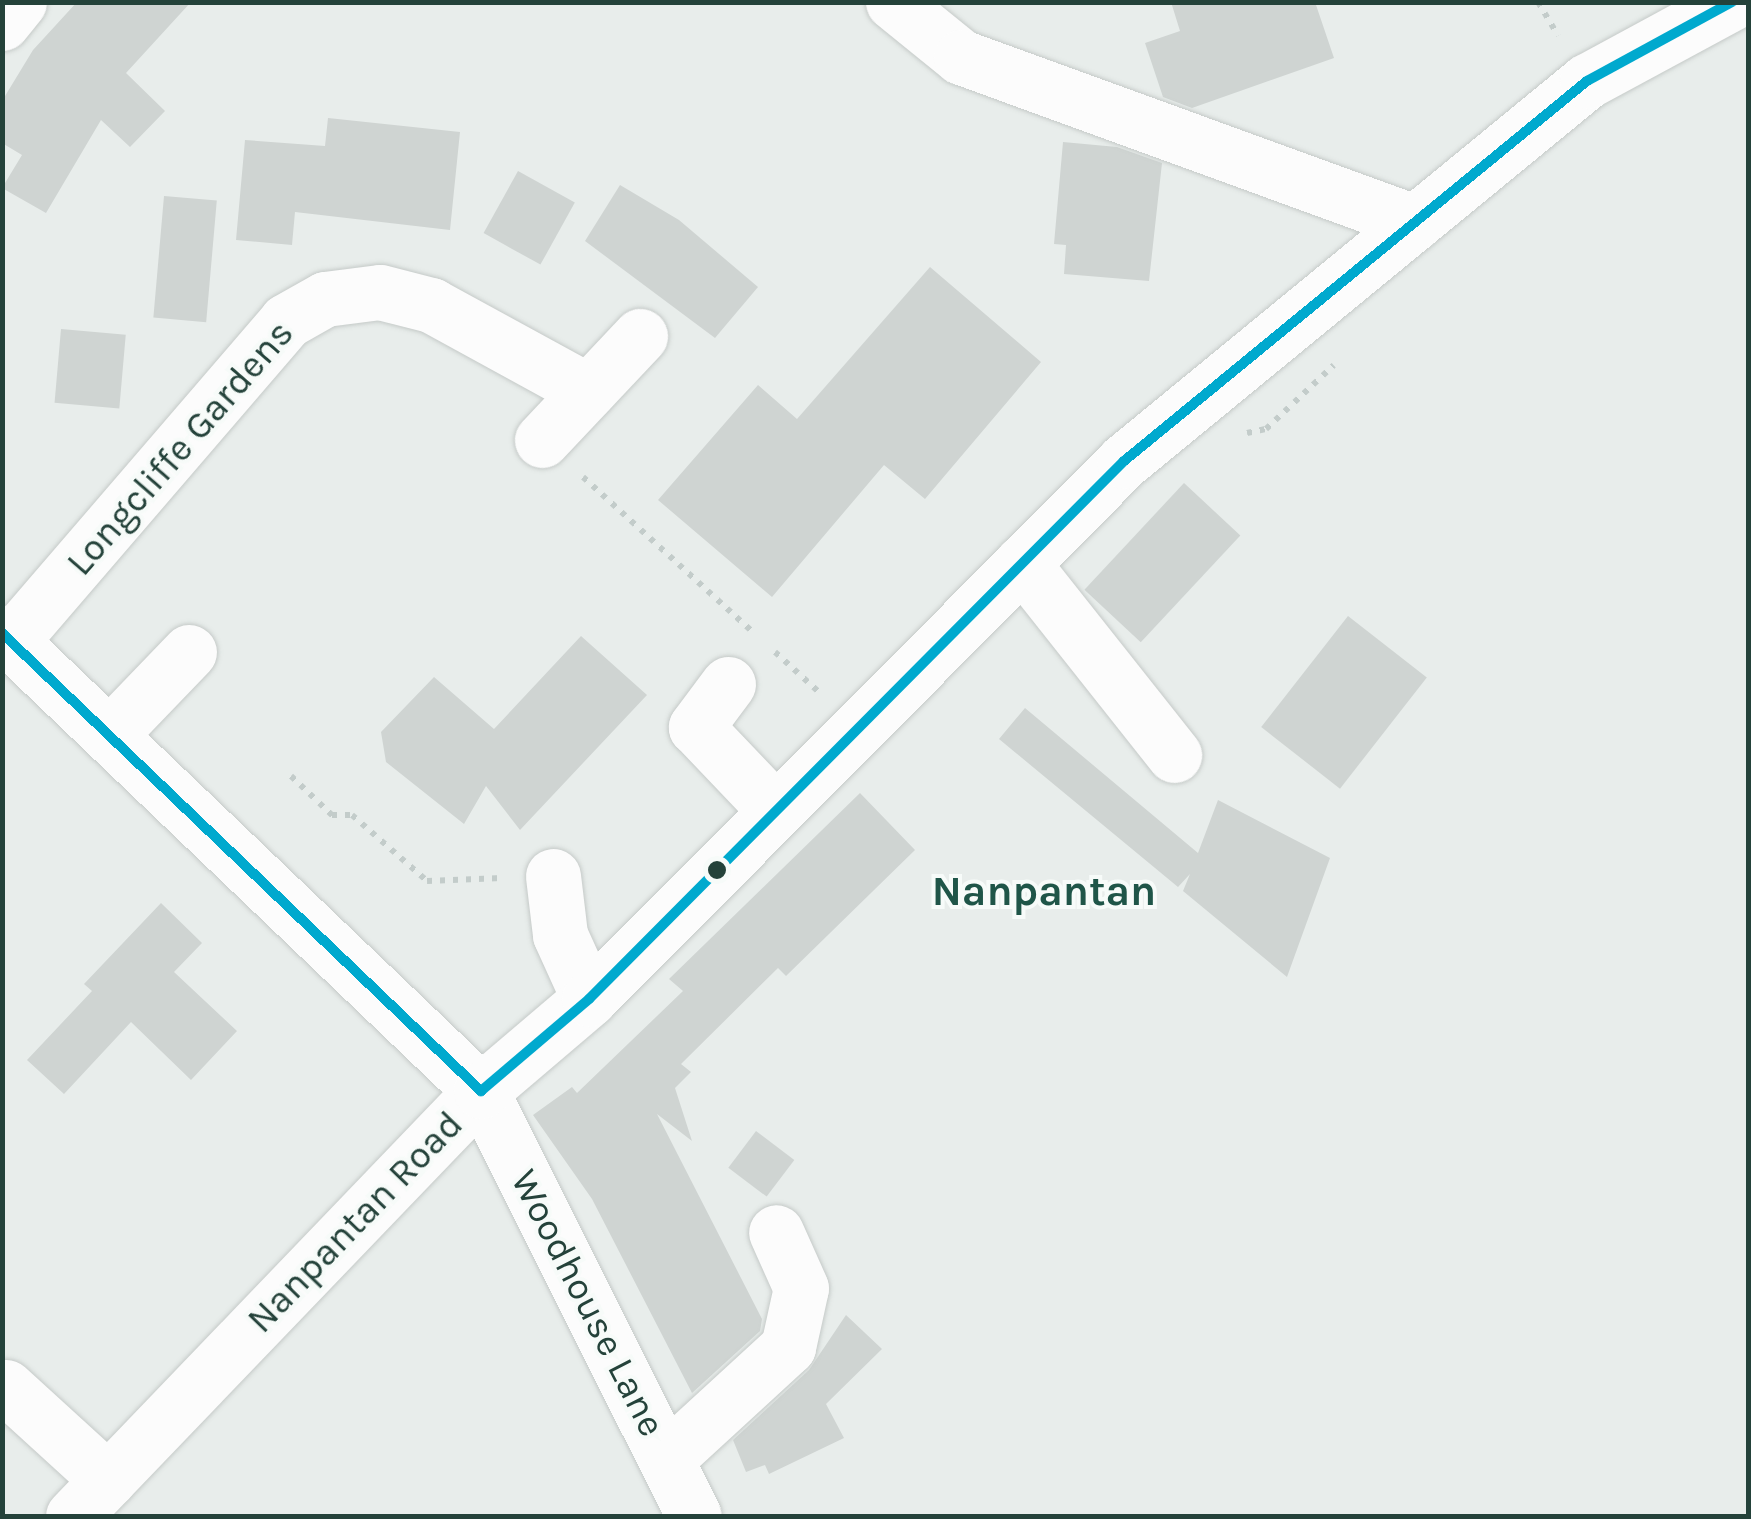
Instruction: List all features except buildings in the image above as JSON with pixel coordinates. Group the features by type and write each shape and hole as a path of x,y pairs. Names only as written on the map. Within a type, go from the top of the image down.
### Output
{"street":[{"path":"2,23 19,2"},
{"path":"893,2 962,57 1415,222"},
{"name":"Nanpantan Road","path":"91,1498 482,1091 589,999 855,725 1124,461 1587,81 1733,2"},
{"name":"Longcliffe Gardens","path":"7,637 286,321 325,298 380,292 431,306 588,391"},
{"path":"542,440 640,336"},
{"path":"1022,563 1174,755"},
{"name":"Woodhouse Lane","path":"7,637 112,732 482,1091 694,1516"},
{"path":"112,732 189,652"},
{"path":"728,684 696,727 774,808"},
{"path":"553,876 560,935 589,999"},
{"path":"666,1460 788,1347 801,1288 776,1232"},
{"path":"6,1387 91,1498"}],"path":[{"path":"542,440 855,725"},
{"path":"291,776 332,815 352,815 427,881 553,876"}],"transit line":[{"path":"481,1091 589,999 1124,461 1587,81 1732,2"},
{"path":"2,633 481,1091"}],"district":[{"name":"Nanpantan","path":"1044,891"}]}
